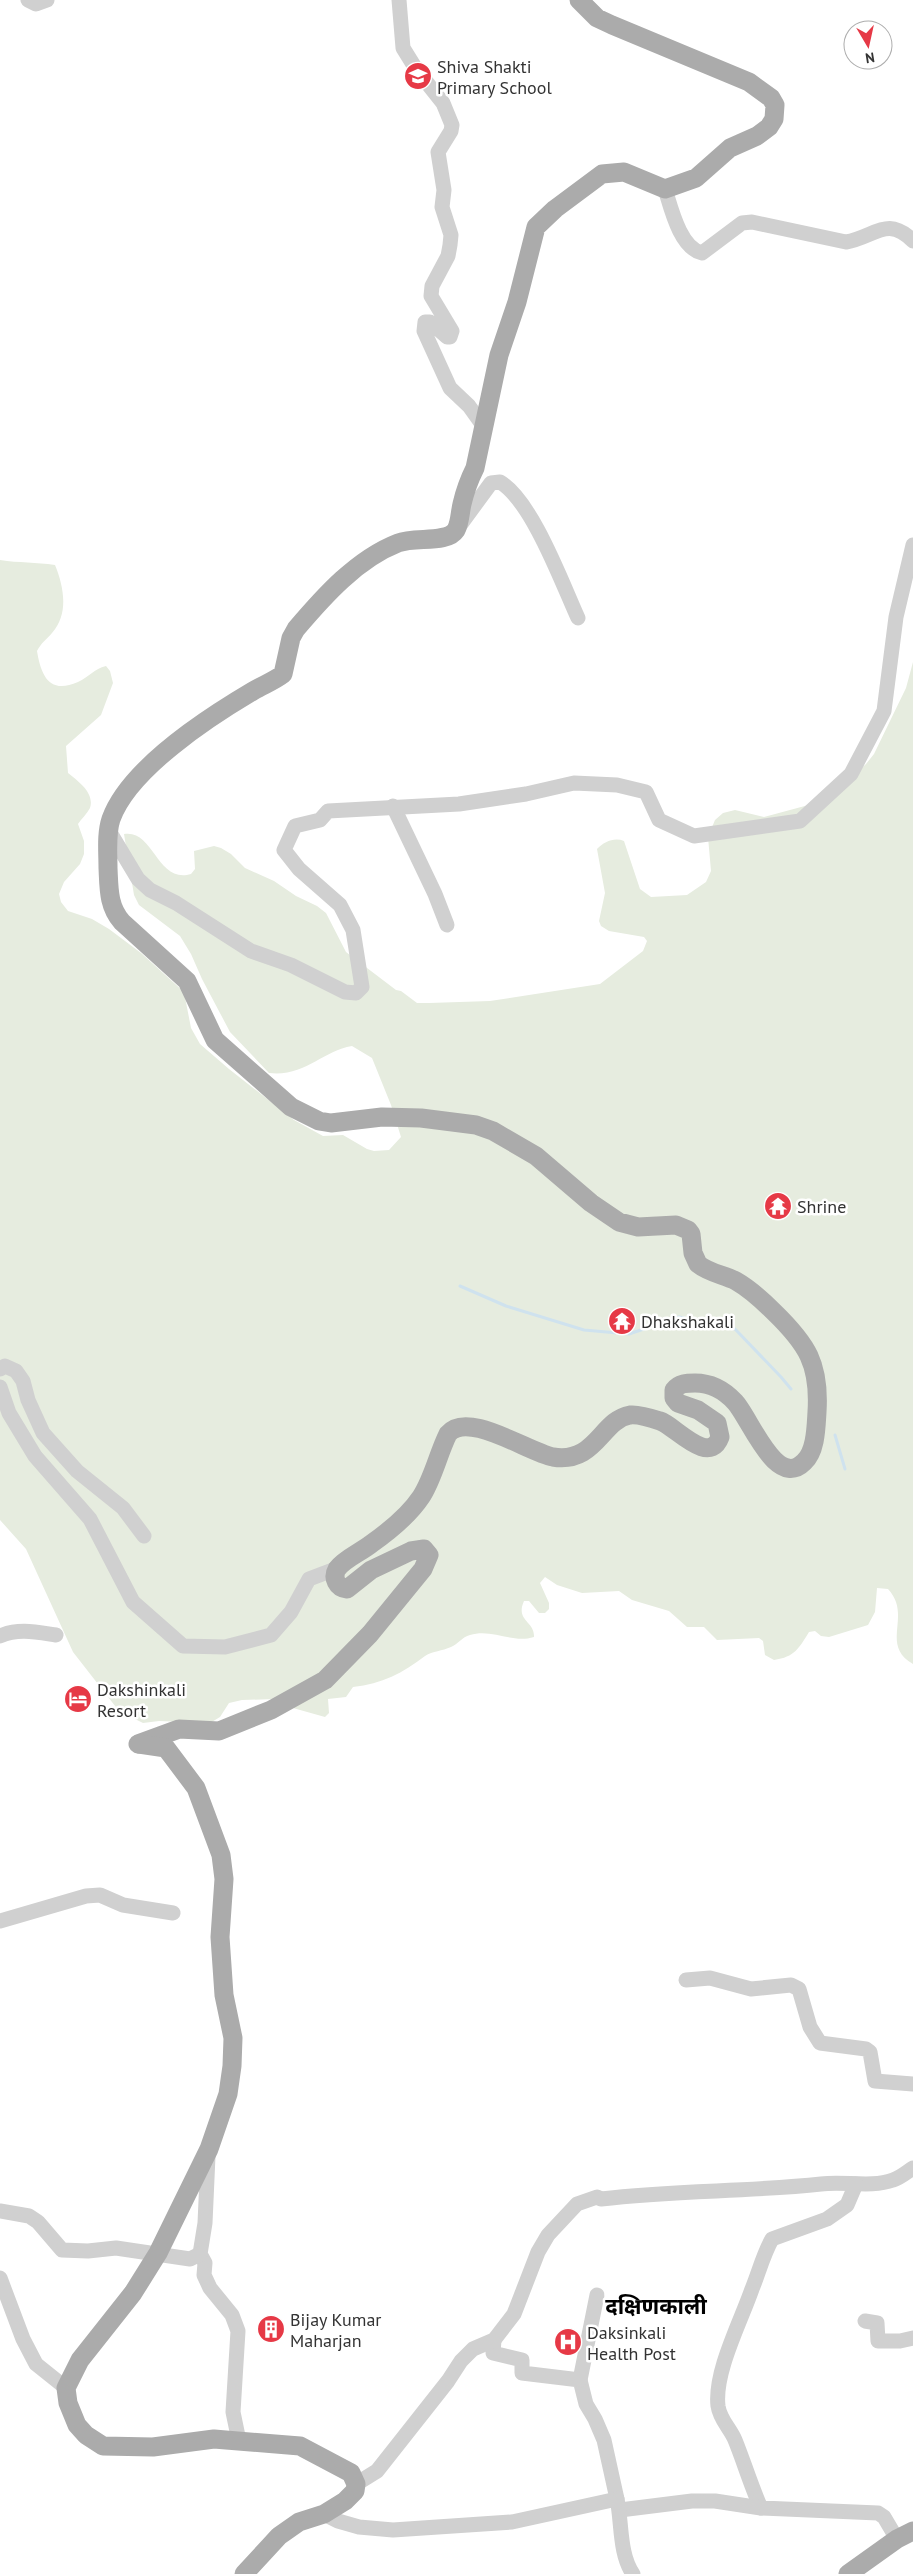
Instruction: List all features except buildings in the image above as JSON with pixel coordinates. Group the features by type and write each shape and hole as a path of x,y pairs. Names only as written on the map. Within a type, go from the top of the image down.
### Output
{"main road":[{"path":"244,2574 279,2536 299,2522 324,2514 345,2501 355,2490 356,2484 351,2473 300,2446 214,2439 153,2447 103,2446 86,2435 77,2425 68,2403 66,2388 80,2360 133,2292 158,2252 209,2149 228,2094 232,2066 233,2038 224,1995 220,1937 224,1879 222,1855 196,1788 166,1748 138,1744 179,1729 220,1731 271,1710 321,1682 370,1634 423,1569 430,1555 424,1549 411,1551 371,1570 347,1589 340,1588 337,1584 338,1568 372,1544 415,1505 425,1490 448,1434 458,1426 480,1428 543,1454 570,1458 590,1447 622,1418 634,1415 662,1421 692,1444 708,1447 715,1445 720,1437 717,1423 698,1410 678,1404 674,1395 674,1390 679,1385 698,1383 718,1388 734,1400 775,1462 785,1468 797,1467 810,1454 816,1426 817,1399 813,1367 803,1343 787,1323 765,1303 735,1281 698,1264 691,1234 688,1230 676,1225 638,1227 619,1222 591,1203 536,1156 493,1132 476,1125 421,1118 382,1118 331,1123 319,1121 291,1107 215,1040 187,980 116,916 109,895 108,829 127,791 167,750 253,691 283,674 291,638 296,629 350,572 372,556 397,543 412,538 447,538 456,530 466,484 475,468 499,355 517,302 536,227 555,208 602,174 624,172 665,189 696,178 730,148 757,136 769,127 774,120 775,105 771,98 749,82 597,18 578,0"},
{"path":"849,2574 905,2535"}],"street":[{"path":"28,0 36,4 46,0"},
{"path":"398,0 403,48 416,69 443,103 452,125 451,131 438,152 444,190 442,207 451,235 450,245 448,256 432,286 431,296 452,331 450,337 447,337 430,322 425,322 424,332 450,388 469,406 484,427"},
{"path":"665,189 680,232 696,252 702,253 742,223 752,222 846,242 859,239 887,227 903,230 913,241"},
{"path":"456,530 491,483 500,482 507,486 520,501 542,541 578,618"},
{"path":"108,829 138,879 150,890 176,903 251,951 291,965 345,992 356,993 362,986 353,930 340,904 299,870 284,850 295,826 320,820 328,811 393,806 459,804 526,794 574,783 617,785 646,792 659,820 694,836 800,821 851,774 884,711 896,617 913,545"},
{"path":"393,806 432,886 447,925"},
{"path":"0,1369 5,1366 16,1371 23,1381 28,1400 43,1433 77,1471 123,1508 144,1536"},
{"path":"0,1387 9,1413 34,1456 90,1518 133,1602 182,1646 225,1647 271,1635 291,1612 309,1579 338,1568"},
{"path":"0,1636 11,1631 35,1631 56,1635"},
{"path":"0,1920 86,1896 100,1895 123,1905 173,1913"},
{"path":"686,1980 710,1978 751,1989 791,1985 799,1989 802,1995 810,2027 820,2043 866,2049 870,2052 875,2081 913,2084"},
{"path":"209,2149 205,2224 200,2254 205,2263 204,2275 210,2288 232,2314 238,2331 233,2412 239,2441"},
{"path":"356,2484 377,2471 448,2381 461,2361 473,2349 494,2340 514,2314 538,2252 548,2235 578,2204 597,2197 601,2199 646,2193 755,2190 823,2184 856,2184 893,2180 913,2168"},
{"path":"761,2508 734,2438 724,2425 718,2406 719,2384 740,2316 752,2290 763,2255 772,2239 827,2219 847,2204 856,2184"},
{"path":"0,2211 29,2216 38,2222 62,2250 88,2251 116,2248 158,2252 167,2256 190,2259 200,2254"},
{"path":"0,2278 23,2339 36,2364 66,2388"},
{"path":"597,2295 580,2380 586,2404 604,2440 624,2542 630,2569 633,2574"},
{"path":"865,2321 877,2323 878,2341 900,2341 913,2338"},
{"path":"494,2340 493,2353 522,2360 522,2373 580,2380"},
{"path":"324,2514 338,2521 359,2527 393,2530 512,2522 618,2505 692,2501 761,2508 878,2513 905,2535"}],"shaded area":[{"path":"0,560 55,565 61,582 63,609 57,626 37,651 41,668 48,680 60,686 68,685 78,682 106,666 110,671 113,683 101,715 66,746 68,773 85,788 91,803 89,810 78,824 84,841 84,854 80,864 64,882 59,894 61,902 68,911 92,919 109,929 141,953 184,992 191,1028 200,1044 229,1069 294,1120 323,1136 343,1135 374,1151 389,1150 401,1137 391,1105 372,1058 352,1046 331,1053 303,1068 282,1073 269,1073 230,1032 180,936 139,905 134,895 124,834 134,835 142,840 170,871 180,875 191,874 195,869 194,851 214,846 221,848 231,854 245,868 274,881 326,913 346,952 396,990 401,991 417,1003 490,1001 600,984 643,951 647,941 644,937 609,931 601,926 599,921 605,893 597,849 609,841 624,841 640,889 651,897 687,895 706,882 711,871 708,837 715,820 723,813 735,810 764,817 827,800 866,764 874,754 906,688 913,662 913,1664 903,1656 898,1648 898,1609 895,1599 888,1589 877,1588 875,1612 868,1625 829,1637 821,1636 815,1631 809,1632 796,1651 787,1657 774,1660 765,1655 763,1641 759,1638 717,1640 704,1627 687,1627 669,1611 632,1600 619,1591 582,1593 557,1585 545,1577 540,1583 549,1603 549,1609 545,1613 539,1613 529,1601 524,1601 522,1608 523,1617 532,1627 534,1637 518,1639 486,1633 467,1636 451,1647 428,1654 409,1668 392,1677 364,1686 353,1687 346,1697 328,1699 329,1713 325,1717 293,1708 274,1699 242,1700 229,1703 220,1717 210,1723 159,1721 143,1723 119,1711 73,1652 26,1549 0,1520"}],"waterway":[{"path":"460,1286 506,1306 584,1330 629,1334 679,1317 735,1329 791,1389"},
{"path":"835,1435 845,1469"}],"place":[{"name":"Shiva Shakti Primary School","path":"418,76"},
{"name":"Shrine","path":"778,1206"},
{"name":"Dhakshakali","path":"622,1321"},
{"name":"Dakshinkali Resort","path":"78,1699"},
{"name":"Bijay Kumar Maharjan","path":"271,2329"},
{"name":"Daksinkali Health Post","path":"568,2342"}],"district":[{"name":"दक्षि‍णकाली","path":"656,2306"}]}
